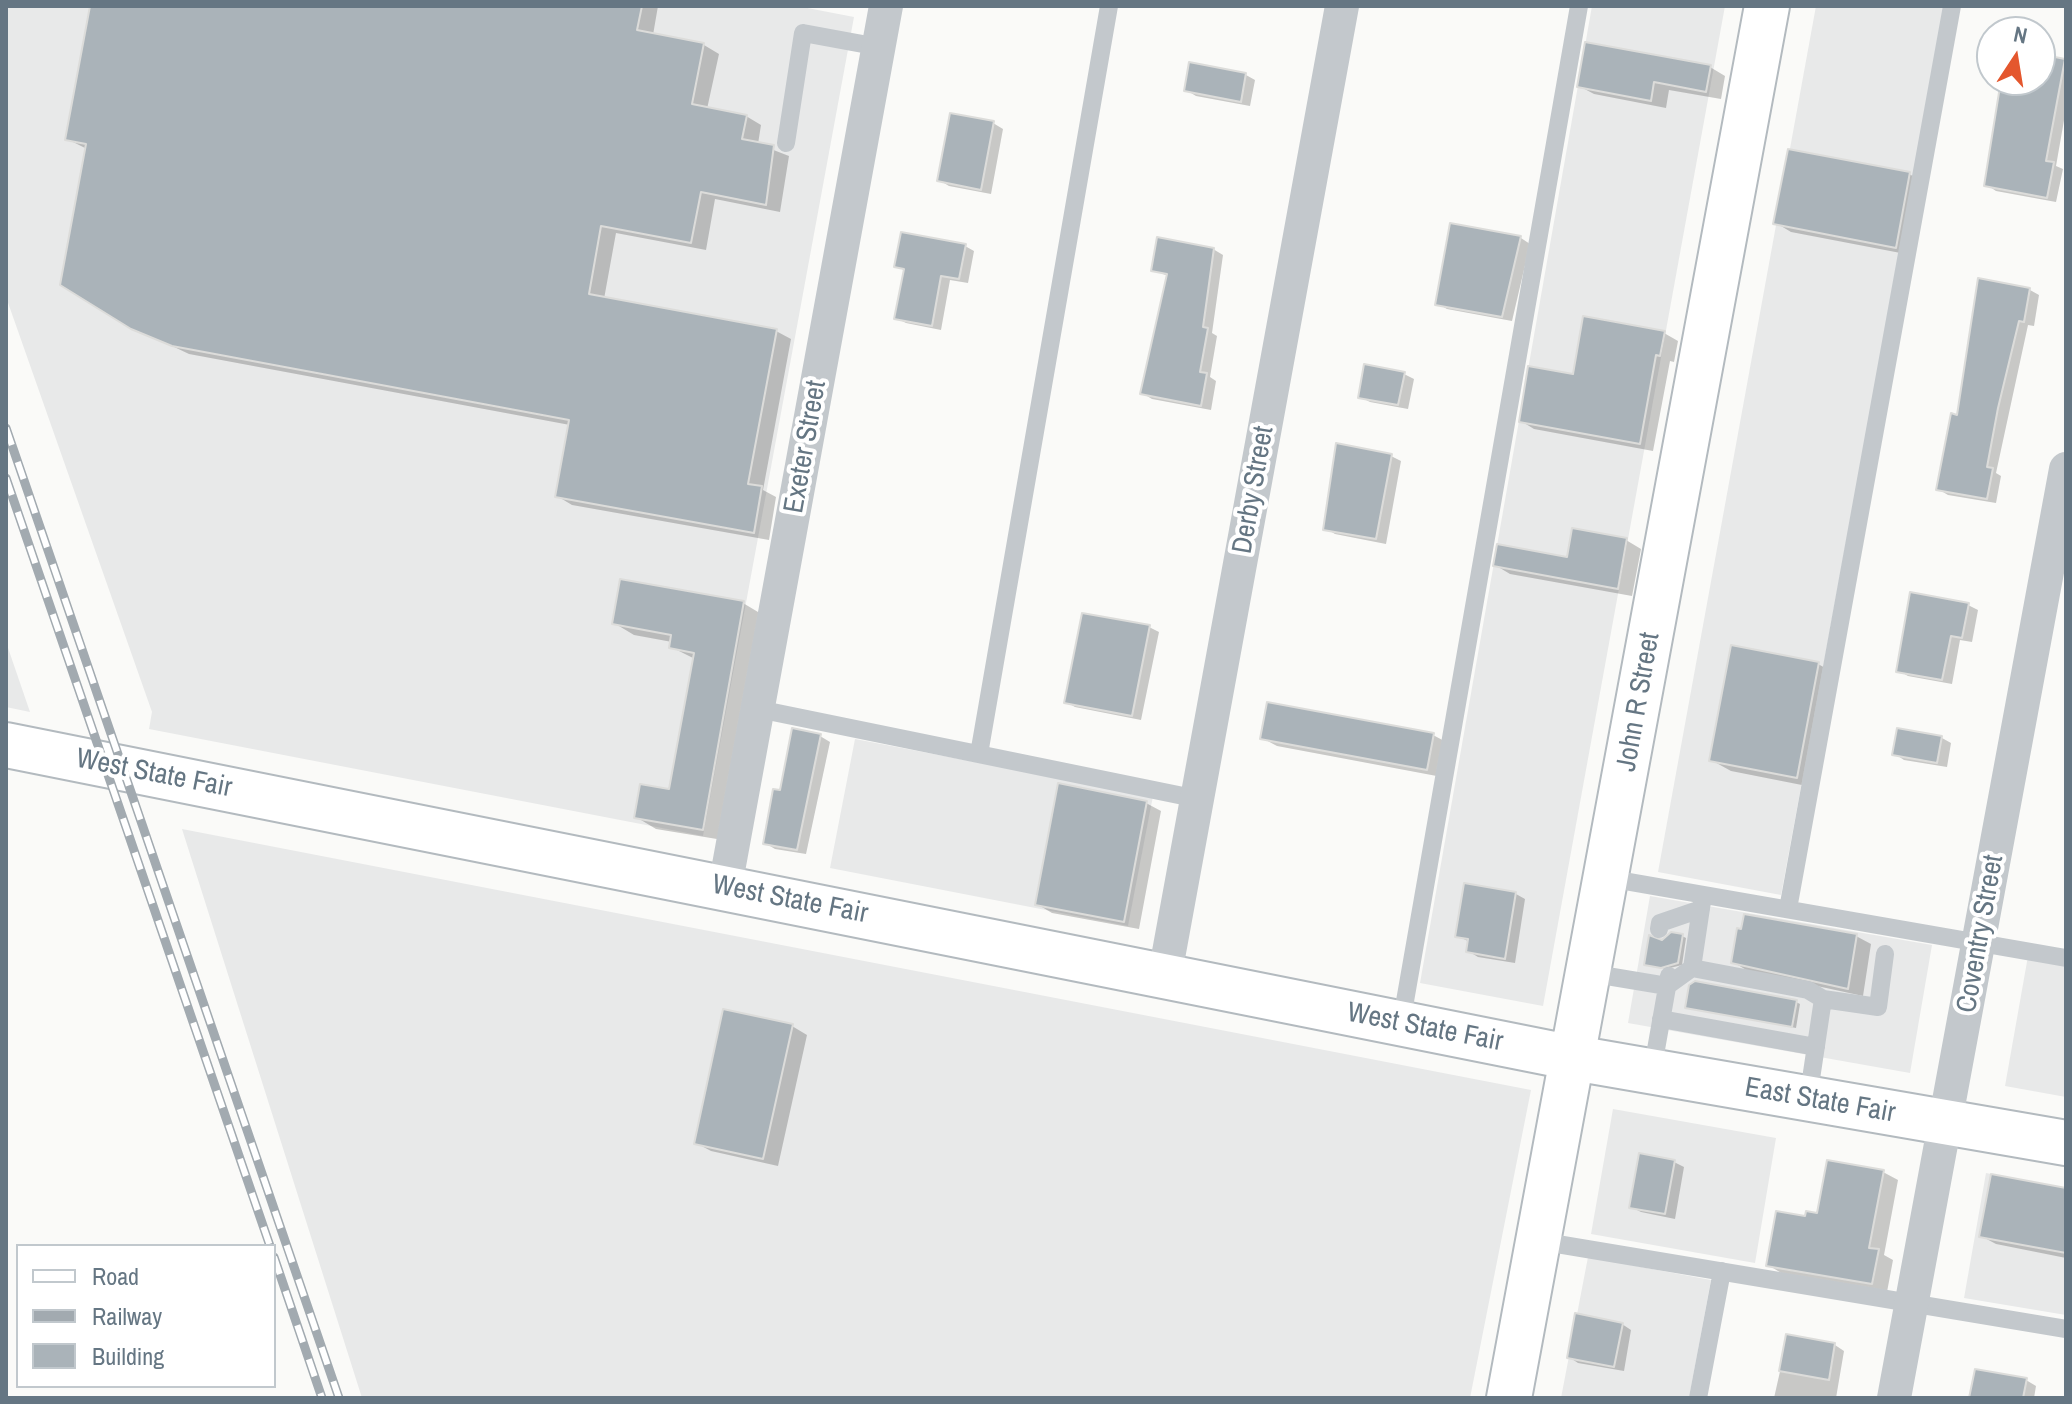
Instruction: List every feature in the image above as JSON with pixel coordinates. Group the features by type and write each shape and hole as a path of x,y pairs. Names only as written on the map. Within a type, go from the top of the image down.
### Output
{"street":[{"name":"Exeter Street","path":"725,887 886,6"},
{"name":"Derby Street","path":"1165,974 1342,6"},
{"name":"John R Street","path":"1509,1398 1767,6"},
{"name":"Coventry Street","path":"1894,1398 2066,469"},
{"name":"West State Fair","path":"6,745 1574,1058"},
{"name":"East State Fair","path":"1574,1058 2066,1143"}],"lane":[{"path":"979,754 1109,6"},
{"path":"1401,1024 1579,6"},
{"path":"1788,909 1952,6"},
{"path":"786,143 803,33 879,47"},
{"path":"758,709 1198,799"},
{"path":"1607,878 1702,902 1788,909 2066,958"},
{"path":"1671,926 1702,902"},
{"path":"1692,968 1702,902"},
{"path":"1589,973 1660,976 1692,968 1808,990 1823,999 1878,1007 1885,954"},
{"path":"1652,1072 1661,1019 1660,976"},
{"path":"1808,1099 1823,999"},
{"path":"1661,1019 1720,1022 1757,1028 1816,1047"},
{"path":"1539,1241 2066,1329"},
{"path":"1698,1398 1722,1271"}],"shaded area":[{"path":"6,6 797,6 854,17 703,836 149,729 152,712 6,297"},
{"path":"1592,6 1725,6 1543,1006 1420,983"},
{"path":"1816,6 1945,6 1781,895 1658,872"},
{"path":"6,642 30,712 6,707"},
{"path":"855,739 1153,796 1128,926 830,868"},
{"path":"182,829 1531,1090 1470,1398 362,1398"},
{"path":"1650,896 1932,945 1910,1073 1628,1023"},
{"path":"2028,956 2066,963 2066,1097 2005,1086"},
{"path":"1613,1109 1776,1138 1755,1263 1591,1234"},
{"path":"1986,1173 2066,1188 2066,1315 1964,1298"},
{"path":"1588,1257 1711,1280 1689,1398 1561,1398"}],"building":[{"path":"90,6 642,6 637,30 704,43 692,104 747,115 742,139 774,145 766,205 701,192 691,243 601,226 589,294 777,329 748,484 762,486 754,533 555,497 569,420 172,346 131,329 60,285 86,144 65,140"},
{"path":"1585,42 1711,65 1706,92 1654,82 1651,101 1577,87"},
{"path":"2056,57 2065,59 2046,161 2054,162 2047,198 1984,186 1998,96 2056,96"},
{"path":"1189,62 1246,73 1241,102 1184,91"},
{"path":"950,113 994,121 981,190 937,181"},
{"path":"1788,149 1910,172 1896,248 1773,224"},
{"path":"1450,223 1521,236 1502,317 1435,305"},
{"path":"901,232 966,244 959,279 941,276 932,326 894,319 904,269 894,267"},
{"path":"1157,237 1214,248 1203,327 1208,328 1200,372 1207,373 1201,406 1140,394 1167,274 1151,271"},
{"path":"1978,278 2030,288 2024,322 2019,321 1998,408 1987,467 1993,468 1987,499 1936,490 1951,413 1957,415"},
{"path":"1583,316 1665,331 1660,356 1656,355 1640,444 1519,422 1528,366 1573,374"},
{"path":"1364,364 1405,372 1398,405 1358,398"},
{"path":"1336,443 1392,454 1376,539 1323,530"},
{"path":"1572,528 1627,538 1618,589 1493,566 1497,544 1567,557"},
{"path":"620,579 744,601 703,830 634,818 640,784 669,789 694,653 669,648 671,635 612,624"},
{"path":"1910,592 1969,603 1962,638 1951,636 1942,680 1896,672"},
{"path":"1082,613 1150,625 1132,716 1064,703"},
{"path":"1731,645 1819,662 1797,778 1709,761"},
{"path":"1267,702 1434,733 1427,770 1260,739"},
{"path":"792,728 821,734 797,850 763,844 773,789 780,790"},
{"path":"1897,728 1942,736 1937,763 1892,755"},
{"path":"1058,783 1147,801 1124,922 1035,905"},
{"path":"1464,883 1516,892 1505,959 1466,952 1468,939 1455,937"},
{"path":"1744,914 1857,934 1848,989 1731,963 1737,928 1741,929"},
{"path":"1671,932 1683,934 1678,963 1661,968 1644,965 1649,935 1662,940"},
{"path":"1695,981 1797,1000 1792,1027 1685,1008 1689,985"},
{"path":"723,1009 793,1024 763,1159 694,1144"},
{"path":"1639,1153 1675,1160 1665,1214 1629,1208"},
{"path":"1827,1160 1884,1170 1869,1248 1879,1249 1872,1284 1766,1266 1776,1211 1805,1216 1806,1211 1817,1213"},
{"path":"1991,1174 2066,1188 2066,1253 1979,1237"},
{"path":"1575,1313 1623,1323 1614,1367 1567,1358"},
{"path":"1786,1334 1835,1343 1829,1380 1779,1371"},
{"path":"1975,1369 2027,1378 2023,1398 1969,1398"}],"railway":[{"path":"6,428 339,1398"},
{"path":"6,478 269,1244"},
{"path":"276,1263 322,1398"}]}
